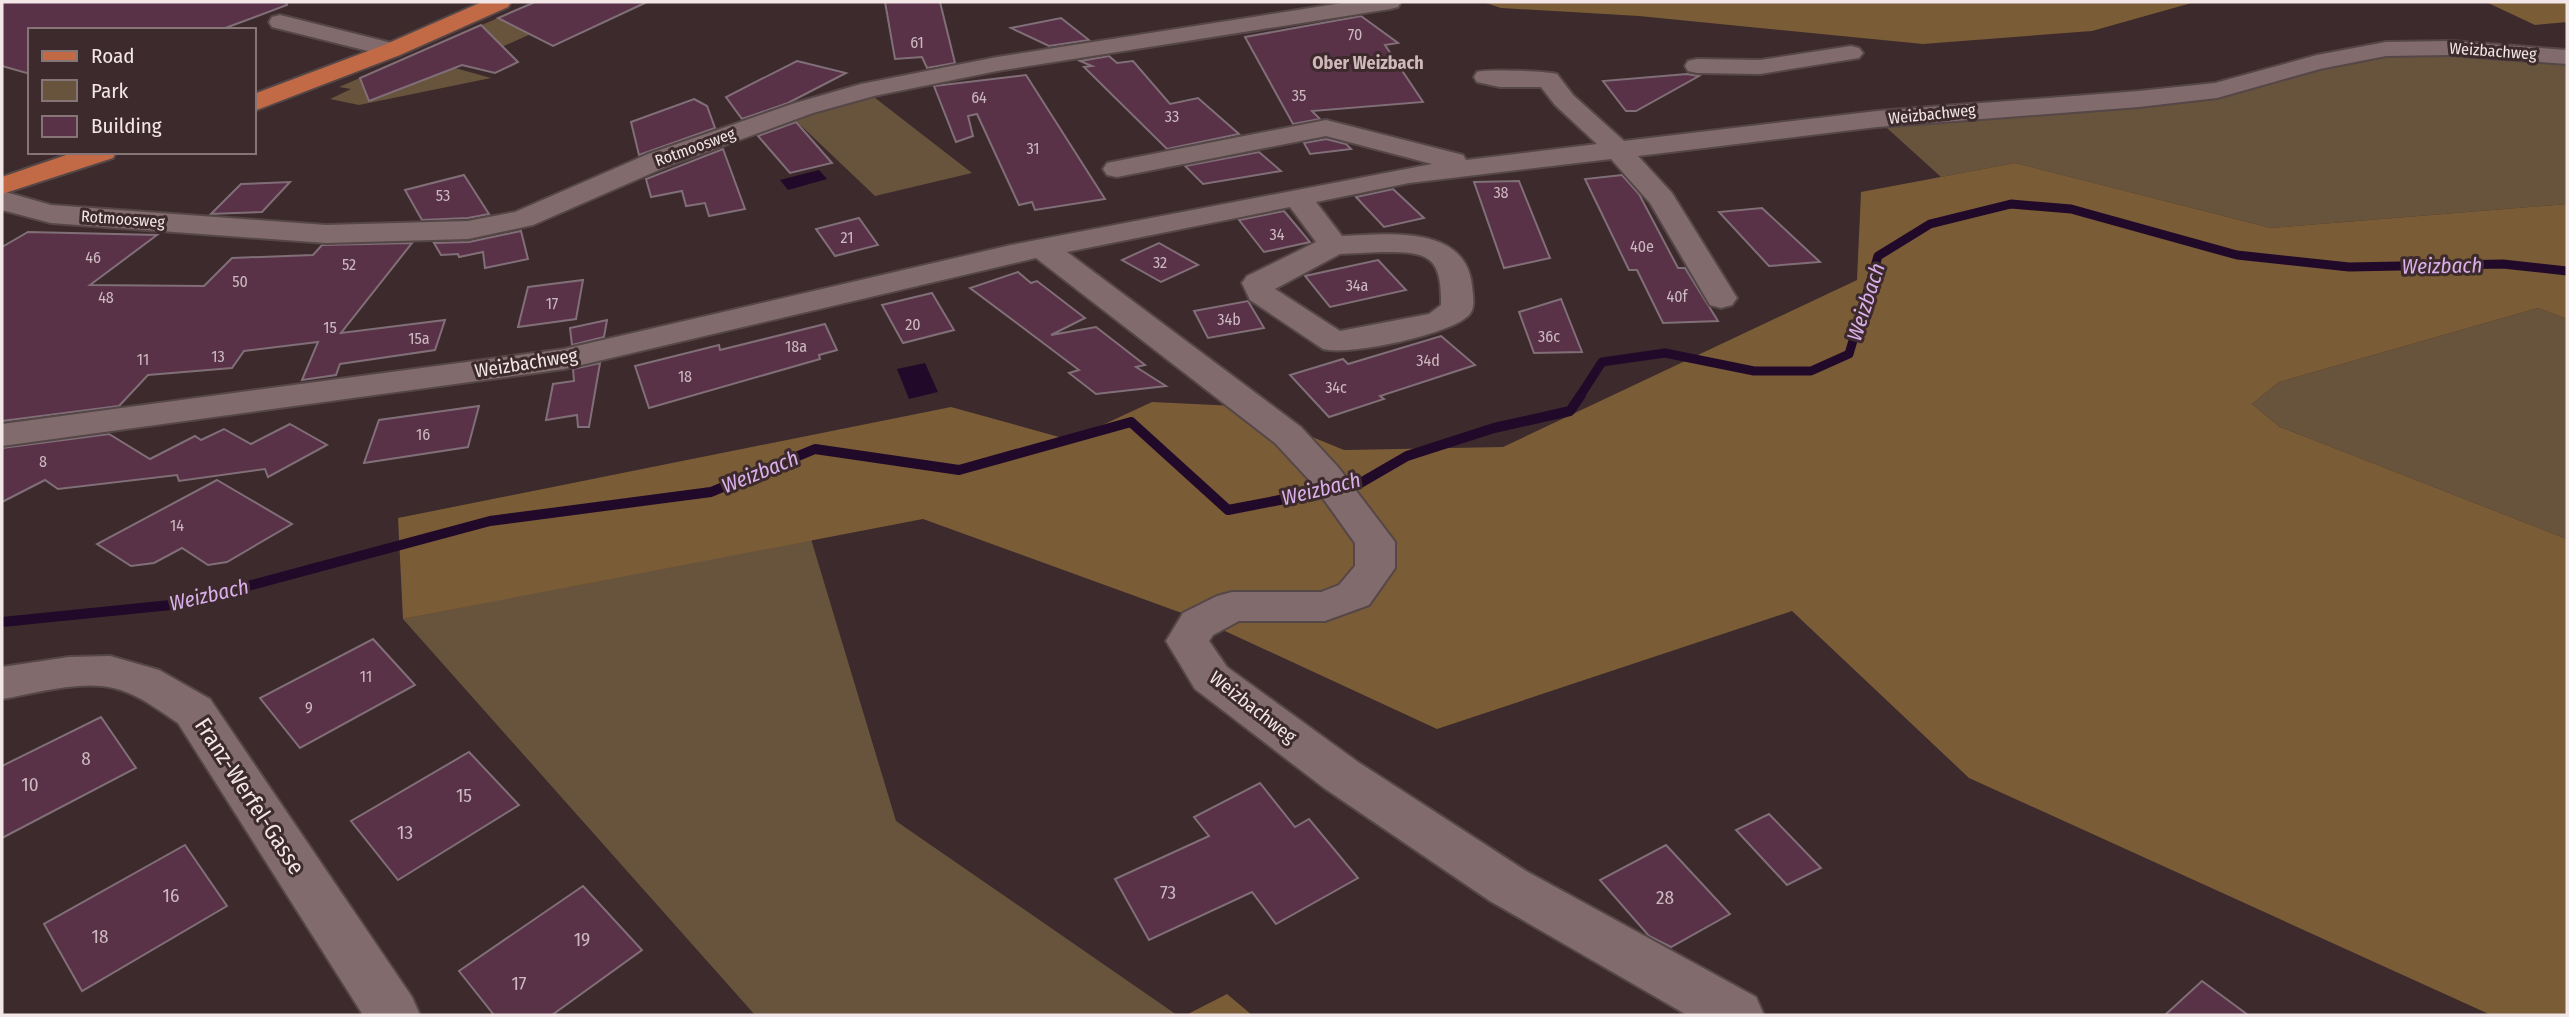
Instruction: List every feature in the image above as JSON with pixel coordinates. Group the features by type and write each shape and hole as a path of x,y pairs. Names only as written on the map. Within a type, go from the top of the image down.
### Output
{"main road":[{"path":"256,102 379,43 500,2"},
{"path":"2,186 97,154"}],"street":[{"name":"Rotmoosweg","path":"2,200 51,214 326,234 468,230 523,219 658,160 804,108 870,89 970,69 1390,2"},
{"path":"281,22 379,43"},
{"name":"Weizbachweg","path":"2,435 565,359 1042,248 1409,175 1970,110 2139,99 2217,90 2317,62 2386,49 2451,48 2567,57"},
{"path":"1697,66 1760,67 1851,53"},
{"path":"1486,77 1500,80 1548,79 1564,100 1617,149 1662,199 1721,298"},
{"path":"1261,141 1253,133 1262,124 1302,113"},
{"path":"1117,169 1335,125 1468,167"},
{"path":"1297,197 1334,245"},
{"path":"1423,244 1440,252 1452,265 1457,309 1440,321 1397,332 1335,342 1290,315 1261,293 1258,283 1334,245 1423,244"},
{"name":"Weizbachweg","path":"1042,248 1288,435 1375,542 1375,568 1354,595 1325,607 1232,606 1198,624 1187,641 1211,678 1340,775 1508,886 1737,1015"},
{"name":"Franz-Werfel-Gasse","path":"2,683 49,675 112,672 158,688 194,711 393,1015"}],"green space":[{"path":"535,2 602,2 455,68 491,78 359,105 330,99 351,89 339,87"},
{"path":"2501,51 2567,57 2567,204 2271,228 2015,163 1941,177 1877,119 2217,90 2358,52"},
{"path":"870,94 972,173 875,196 792,117"},
{"path":"2538,308 2567,319 2567,539 2280,427 2252,404 2279,382"},
{"path":"811,539 896,821 1177,1015 755,1015 403,619"}],"shaded area":[{"path":"1483,2 2195,2 2092,31 1923,44 1639,16 1501,8"},
{"path":"2486,2 2567,2 2567,22 2535,25"},
{"path":"2015,163 2271,228 2567,204 2567,319 2538,308 2279,382 2252,404 2280,427 2567,539 2567,1015 2491,1015 1969,778 1792,611 1437,729 1201,620 923,519 403,619 398,518 951,407 1070,440 1152,402 1236,406 1344,450 1503,447 1857,280 1861,192"},
{"path":"819,170 827,179 788,190 780,180"},
{"path":"925,363 938,392 909,399 897,369"},
{"path":"1227,994 1252,1015 1186,1015"}],"building":[{"path":"2,2 286,2 287,5 225,28 28,28 28,73 2,66"},
{"path":"535,2 647,2 553,46 498,18"},
{"path":"885,2 940,2 955,63 927,68 922,57 895,59"},
{"path":"1361,16 1398,43 1385,45 1423,102 1312,111 1320,119 1293,124 1245,37"},
{"path":"1061,18 1089,40 1049,46 1011,28"},
{"path":"481,25 518,62 495,73 462,65 369,101 360,78"},
{"path":"1109,56 1117,63 1133,61 1170,104 1198,98 1239,134 1167,149 1084,67 1092,66 1080,61"},
{"path":"797,61 846,73 788,103 742,119 726,97"},
{"path":"1687,74 1699,76 1636,111 1626,111 1603,81"},
{"path":"1026,75 1105,199 1035,210 1032,202 1019,205 977,114 968,116 973,136 956,142 934,86"},
{"path":"694,99 707,106 715,128 639,155 631,122"},
{"path":"796,122 832,163 790,173 758,136"},
{"path":"1326,139 1346,144 1351,149 1310,154 1304,143"},
{"path":"723,149 745,209 709,216 705,203 686,206 682,191 651,197 646,179"},
{"path":"1259,152 1281,171 1203,184 1185,166"},
{"path":"464,175 489,214 468,218 422,220 405,190"},
{"path":"1622,175 1639,194 1678,268 1685,268 1718,321 1663,323 1637,270 1629,270 1585,179"},
{"path":"1519,181 1550,258 1504,268 1474,182"},
{"path":"290,182 262,212 211,214 241,184"},
{"path":"1393,189 1424,218 1384,227 1356,197"},
{"path":"1762,208 1820,262 1769,266 1719,212"},
{"path":"1284,211 1310,242 1264,252 1239,220"},
{"path":"859,218 878,245 835,256 816,229"},
{"path":"521,231 528,259 485,268 483,252 459,257 458,254 441,255 434,243 469,242"},
{"path":"28,232 157,235 90,285 204,286 232,258 313,255 322,245 412,243 341,333 445,320 435,350 340,364 336,375 302,380 318,342 244,351 232,368 148,375 119,406 2,421 2,247"},
{"path":"1159,243 1198,265 1161,282 1122,260"},
{"path":"1378,260 1406,290 1330,307 1305,276"},
{"path":"1018,272 1031,283 1037,281 1085,318 1051,335 1096,327 1145,365 1136,367 1166,386 1096,394 1069,373 1079,370 970,288"},
{"path":"583,280 576,319 518,327 528,287"},
{"path":"932,293 954,330 903,343 882,305"},
{"path":"1561,299 1582,352 1534,353 1519,312"},
{"path":"1248,301 1264,328 1208,338 1194,311"},
{"path":"607,320 604,337 572,345 570,328"},
{"path":"825,324 837,350 819,355 820,359 649,408 635,366 719,345 720,350"},
{"path":"1441,336 1475,365 1380,396 1384,399 1329,417 1290,375 1343,359 1348,364"},
{"path":"600,363 589,427 578,427 577,415 546,420 553,384 574,381 573,369"},
{"path":"479,406 468,447 364,463 379,420"},
{"path":"290,424 327,445 268,477 265,469 179,481 177,475 58,489 45,480 2,502 2,448 109,434 150,459 195,436 201,440 224,429 251,444"},
{"path":"217,480 292,524 227,562 208,565 182,548 154,563 131,566 97,544"},
{"path":"373,639 415,685 300,748 260,698"},
{"path":"101,717 136,768 2,838 2,766"},
{"path":"469,752 519,805 398,880 351,821"},
{"path":"1260,783 1295,827 1309,819 1358,878 1276,924 1252,892 1149,940 1115,879 1209,836 1194,817"},
{"path":"1769,814 1821,868 1787,885 1736,830"},
{"path":"185,845 227,906 82,991 44,924"},
{"path":"1666,845 1730,914 1671,947 1649,936 1600,880"},
{"path":"583,886 642,950 552,1015 494,1015 459,971"},
{"path":"2202,981 2248,1015 2165,1015"}],"waterway":[{"name":"Weizbach","path":"1580,396 1602,362 1665,353 1754,371 1811,371 1849,354 1878,256 1930,224 2011,204 2071,209 2237,255 2349,267 2503,264 2567,271"},
{"name":"Weizbach","path":"2,622 181,604 490,521 711,492 815,449 959,470 1131,422 1228,510 1357,485 1407,456 1494,428 1570,411 1581,395"}],"district":[{"name":"Ober Weizbach","path":"1368,63"}]}
